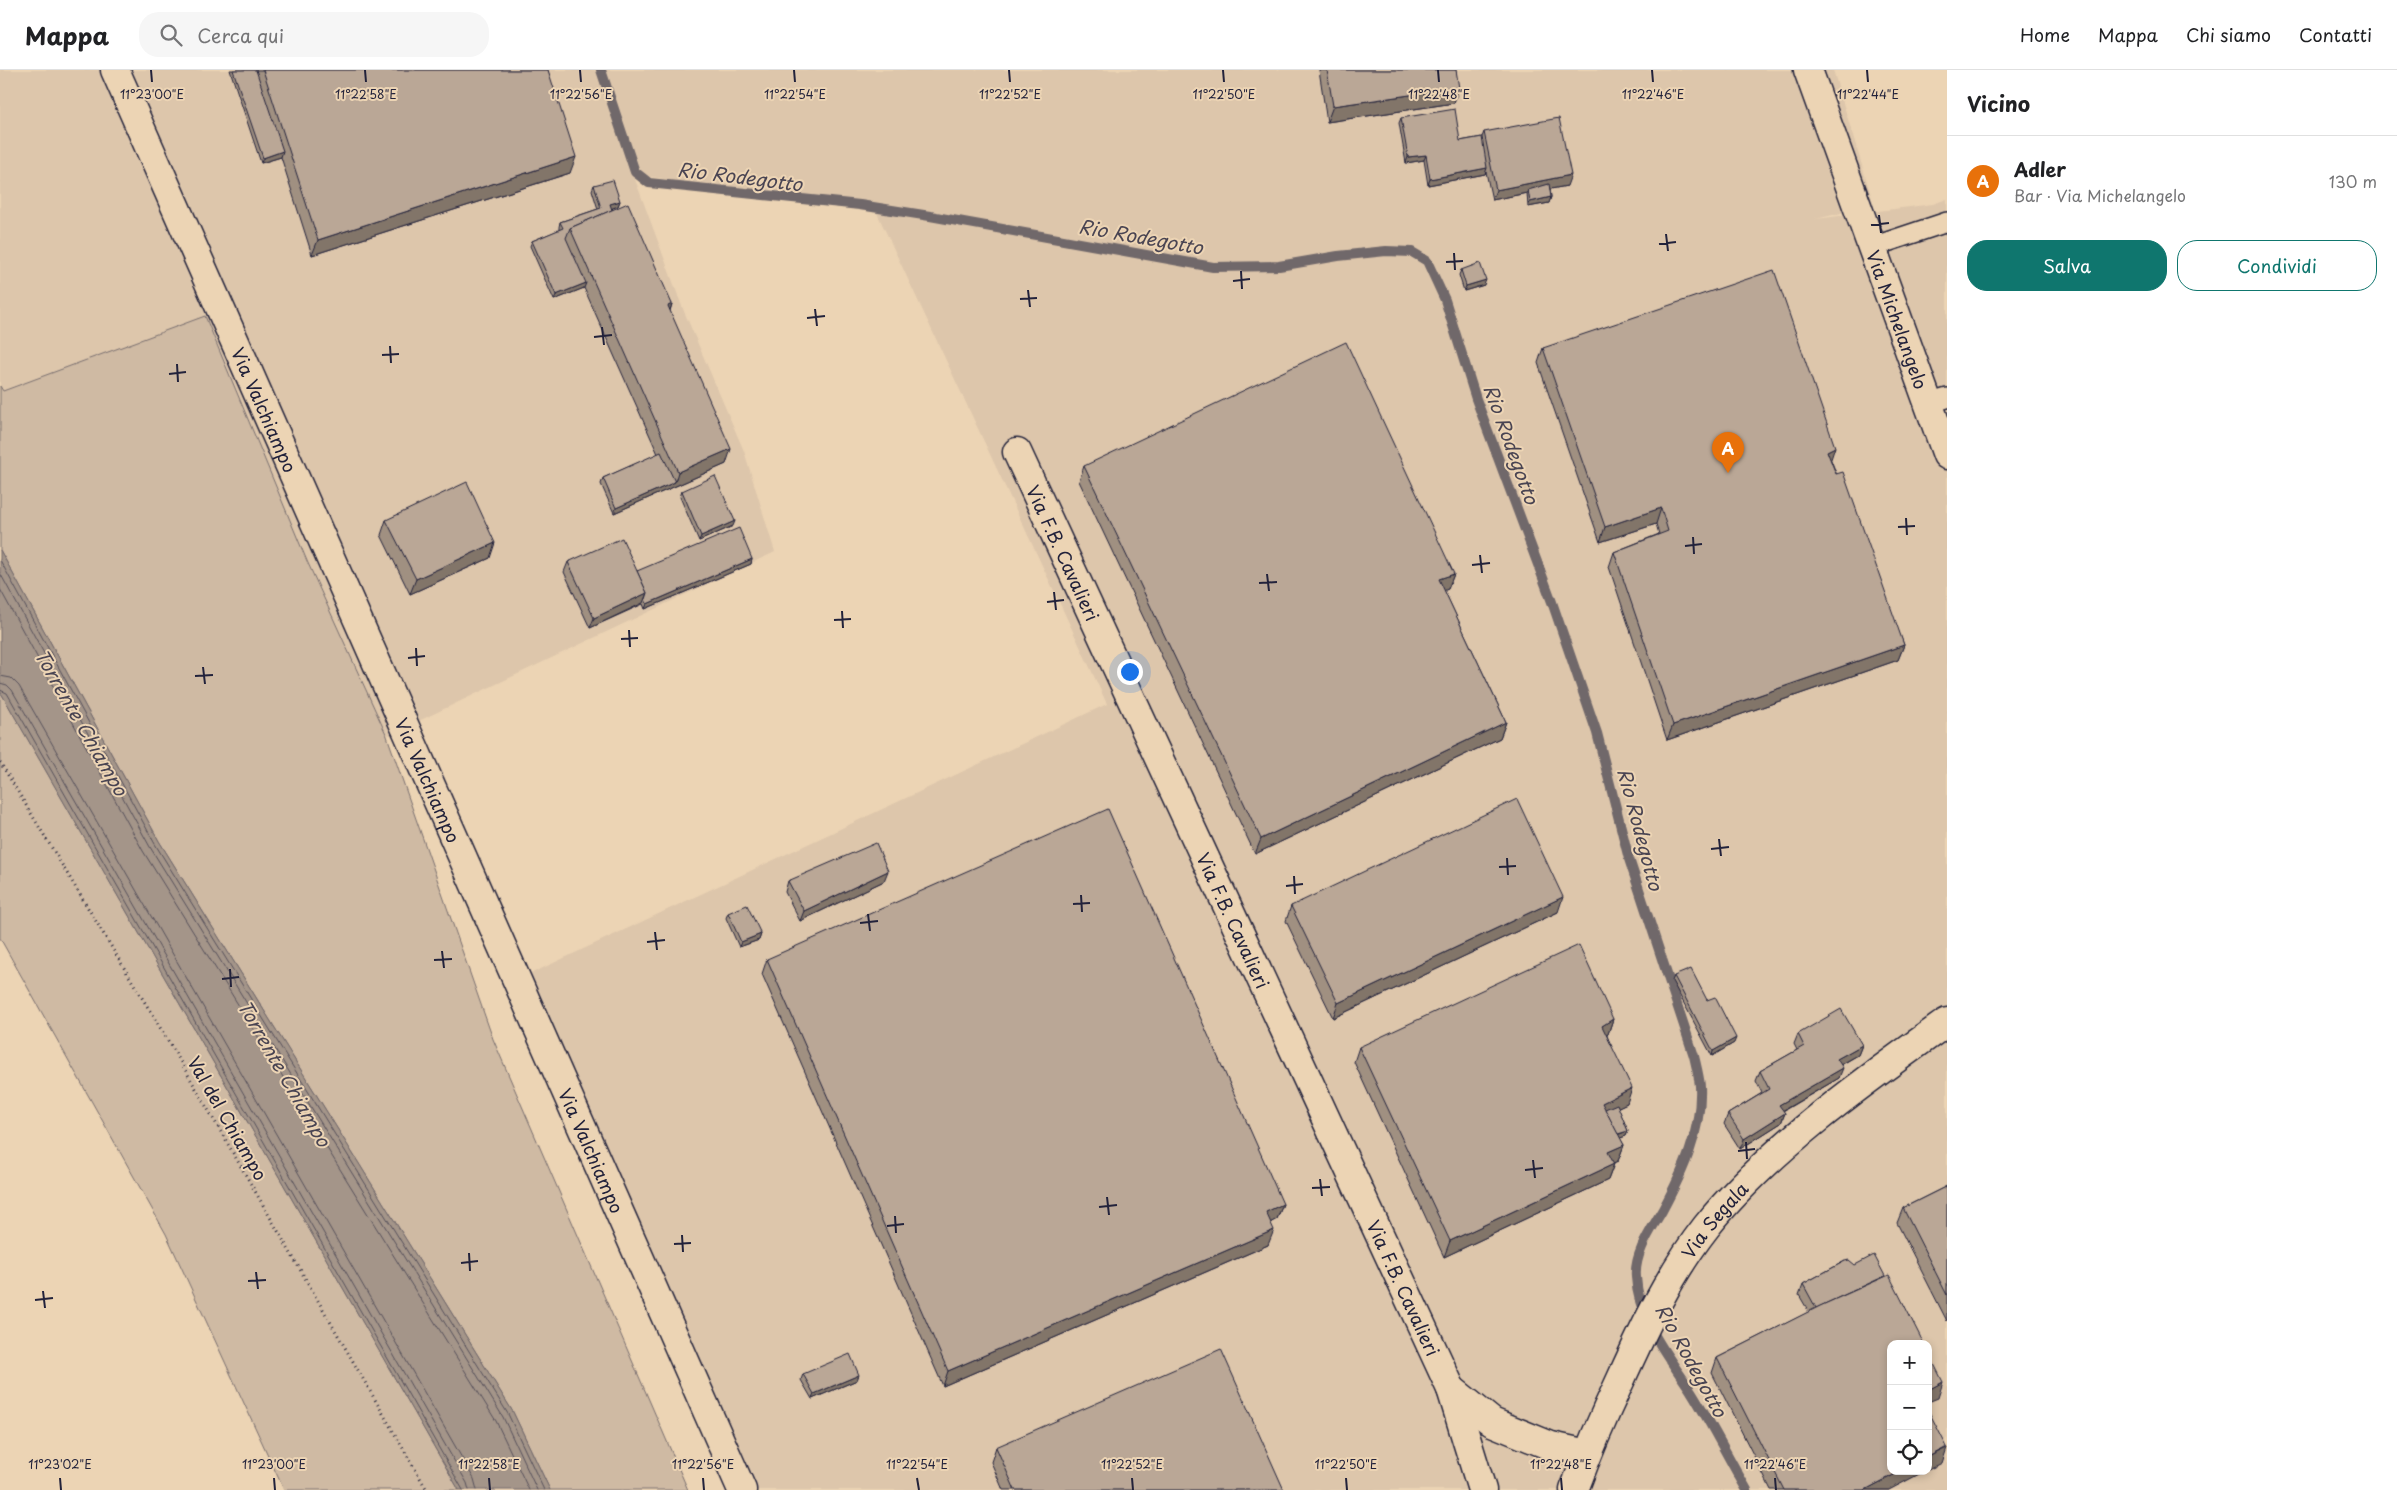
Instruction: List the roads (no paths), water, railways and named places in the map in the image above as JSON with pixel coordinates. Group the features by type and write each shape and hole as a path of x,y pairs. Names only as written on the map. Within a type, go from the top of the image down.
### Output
{"street":[{"name":"Via Valchiampo","path":"115,70 742,1490"},
{"name":"Via Michelangelo","path":"1808,70 1872,247 1937,401 1947,455"},
{"name":"Via F.B. Cavalieri","path":"1017,452 1451,1389 1482,1490"},
{"name":"Via Segala","path":"1574,1490 1587,1454 1653,1309 1706,1228 1763,1165 1841,1102 1947,1022"},
{"name":"Via F.B. Cavalieri","path":"1451,1389 1492,1422 1551,1446 1587,1454"}],"lane":[{"path":"1872,247 1947,222"}],"water":[{"name":"Torrente Chiampo","path":"0,550 159,841 513,1412 550,1490 459,1490 0,691"}],"waterway":[{"name":"Rio Rodegotto","path":"601,70 635,172 649,183 860,205 1213,267 1279,266 1338,256 1386,251 1412,252 1427,261 1445,300 1476,399 1552,602 1597,733 1629,859 1694,1056 1700,1086 1700,1103 1690,1151 1677,1181 1640,1251 1636,1277 1638,1293 1648,1323 1691,1391 1747,1490"}],"place":[{"name":"Adler","path":"1728,473"}]}
